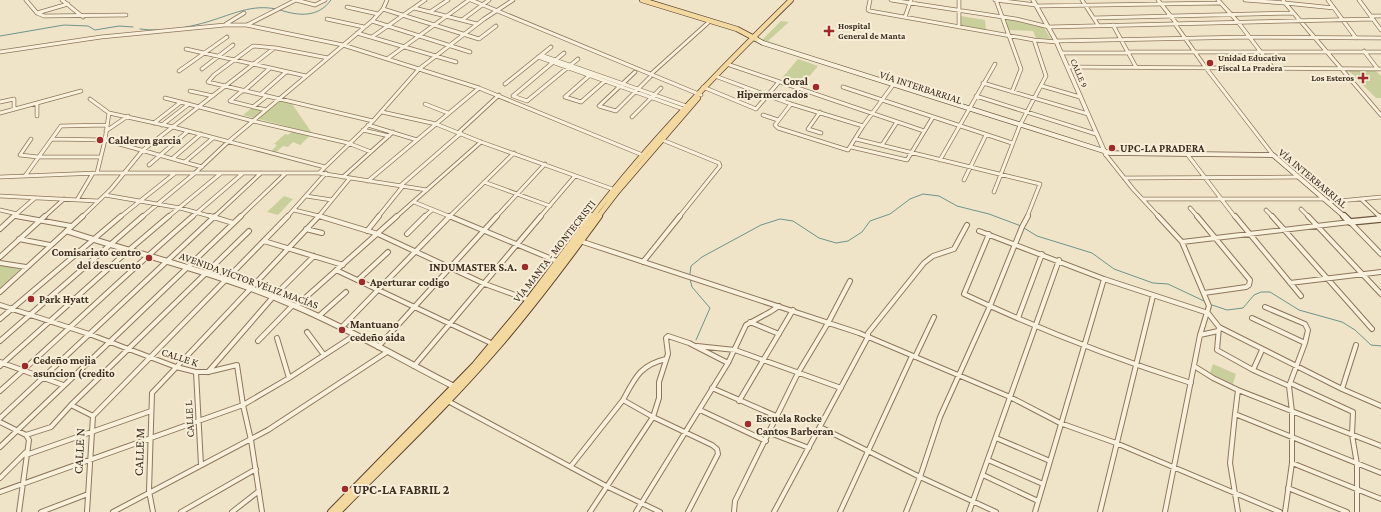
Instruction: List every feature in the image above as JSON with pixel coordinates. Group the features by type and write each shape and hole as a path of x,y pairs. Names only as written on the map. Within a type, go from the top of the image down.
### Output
{"main road":[{"name":"VÍA INTERBARRIAL","path":"642,0 743,31 761,45 1019,127 1107,153 1272,155 1350,222 1381,218"},
{"name":"VÍA MANTA - MONTECRISTI","path":"754,39 758,32 791,0"},
{"name":"VÍA MANTA - MONTECRISTI","path":"338,512 496,345 616,190 659,138 699,94 795,0"},
{"name":"VÍA INTERBARRIAL","path":"730,27 754,39"},
{"path":"743,31 758,32"},
{"name":"VÍA MANTA - MONTECRISTI","path":"330,512 445,400"}],"street":[{"path":"26,0 37,13 44,16 126,16"},
{"path":"62,0 83,17"},
{"path":"246,25 297,0 315,6 321,4 325,0"},
{"path":"0,341 110,244 159,205 228,142 357,32 372,21 383,9 387,0"},
{"path":"372,37 425,0"},
{"path":"430,12 448,0"},
{"path":"387,59 470,0 699,94"},
{"path":"462,20 489,0"},
{"path":"319,173 348,143 382,112 419,69 477,24 513,0"},
{"path":"870,0 868,11 1009,36 1056,42 1120,39 1249,37 1381,38"},
{"path":"891,0 910,1 1049,27 1342,19 1381,16"},
{"path":"959,0 959,27"},
{"path":"1012,92 1021,69 995,0 1012,1 1036,6 1162,4 1219,1 1238,22 1273,68"},
{"name":"CALLE 9","path":"1033,0 1062,53 1096,134 1107,153"},
{"path":"1082,0 1098,25"},
{"path":"1158,0 1171,16 1194,52 1272,155"},
{"path":"1245,0 1334,8"},
{"path":"1283,0 1381,115"},
{"path":"1328,0 1356,38"},
{"path":"1359,0 1381,29"},
{"path":"905,17 910,1"},
{"path":"37,13 68,4"},
{"path":"347,7 378,14"},
{"path":"414,8 477,24"},
{"path":"383,9 480,39 496,26"},
{"path":"225,25 244,13"},
{"path":"1094,18 1293,13"},
{"path":"327,19 364,28"},
{"path":"372,21 470,52"},
{"path":"635,72 599,106 616,112 651,75 710,21"},
{"path":"0,52 101,37 225,25 246,25 343,44 479,88 644,156"},
{"path":"1113,25 1136,67"},
{"path":"357,32 456,62"},
{"path":"179,70 227,37"},
{"path":"994,192 1012,143 1027,111 1042,86 1046,73 1034,40"},
{"path":"202,69 233,45"},
{"path":"328,58 255,45 209,79 208,82 373,121"},
{"path":"505,84 550,47"},
{"path":"186,49 251,65 306,76"},
{"path":"0,292 105,195 132,161 143,150 273,49"},
{"path":"1062,53 1259,50 1381,52"},
{"path":"1364,51 1379,68"},
{"path":"268,52 291,52"},
{"path":"564,53 513,96 527,102 578,59"},
{"path":"539,56 687,108"},
{"path":"940,160 961,126 983,83 996,64"},
{"path":"728,65 924,131"},
{"path":"1068,67 1379,68"},
{"path":"266,110 230,101 269,69"},
{"path":"260,94 286,72"},
{"path":"591,74 565,97 581,102 606,80"},
{"path":"716,77 791,104 863,126"},
{"path":"705,88 756,109 778,83"},
{"path":"983,83 1088,114"},
{"path":"851,147 863,126 874,114 892,86"},
{"path":"1042,86 1080,97"},
{"path":"843,87 1012,143"},
{"path":"368,181 479,88"},
{"path":"632,117 661,88"},
{"path":"0,113 81,91"},
{"path":"190,91 212,96"},
{"path":"367,231 401,186 499,95"},
{"path":"253,107 267,96"},
{"path":"976,96 1096,134"},
{"path":"165,98 253,121 348,143 371,152"},
{"path":"0,102 14,99 14,109"},
{"path":"90,99 109,113 173,127 325,167"},
{"path":"154,123 180,102"},
{"path":"37,103 37,116"},
{"path":"162,125 189,104"},
{"path":"425,104 448,113"},
{"path":"791,104 775,125 778,128 846,149 851,147 904,161 908,159 933,117"},
{"path":"382,112 436,124 460,132 481,142 616,190"},
{"path":"820,112 808,129 822,133"},
{"path":"77,200 95,173 105,140 109,113"},
{"path":"763,115 778,120"},
{"path":"106,131 128,116"},
{"path":"882,145 897,122"},
{"path":"24,176 64,124 107,125"},
{"path":"368,125 417,140"},
{"path":"363,130 389,136"},
{"path":"149,165 188,131"},
{"path":"343,177 393,132"},
{"path":"173,158 201,134"},
{"path":"964,180 986,135"},
{"path":"186,161 213,138"},
{"path":"643,262 720,166 719,163 659,138"},
{"path":"31,139 20,155 38,157 100,157"},
{"path":"52,139 105,140 202,166"},
{"path":"856,139 1040,184 1031,210 1015,244 990,306 940,417 920,477 906,512"},
{"path":"258,341 295,306 481,142"},
{"path":"341,328 514,153"},
{"path":"1107,153 1124,178 1182,242 1209,306 1200,335 1165,512"},
{"path":"1187,154 1248,234 1301,296"},
{"path":"378,347 545,164"},
{"path":"0,177 95,173 319,173 428,190"},
{"path":"0,418 261,173"},
{"path":"0,447 286,173"},
{"path":"0,319 93,239 175,174"},
{"path":"1,363 129,250 220,174"},
{"path":"0,391 70,329 148,255 242,174"},
{"path":"93,416 224,280 294,210 326,174"},
{"path":"414,366 575,176"},
{"path":"1124,178 1298,177"},
{"path":"176,367 319,216 350,178"},
{"path":"484,182 550,206"},
{"path":"105,195 180,208 233,223"},
{"path":"0,196 98,201"},
{"path":"306,196 332,200"},
{"path":"1143,199 1327,201 1381,197"},
{"path":"0,229 35,198"},
{"path":"0,257 64,199"},
{"path":"1361,199 1381,218"},
{"path":"414,202 561,263"},
{"path":"1190,208 1247,276 1250,283 1246,287 1204,293"},
{"path":"1301,209 1381,294"},
{"path":"0,210 40,221 72,226"},
{"path":"294,210 378,234 485,284 531,301"},
{"path":"407,234 432,210"},
{"path":"1266,210 1372,329"},
{"path":"1182,242 1350,222 1381,254"},
{"path":"774,512 868,337 868,333 924,263 933,256 954,249 967,225"},
{"path":"306,229 322,233"},
{"name":"AVENIDA VÍCTOR VÉLIZ MACÍAS","path":"67,231 167,261 273,297 319,316 456,388"},
{"path":"26,436 52,427 71,406 207,274 249,231"},
{"path":"979,231 1059,260 1104,279 1208,313 1218,329 1342,389 1381,406"},
{"path":"989,234 964,294 1035,326 1135,366 1191,383"},
{"path":"19,239 50,245"},
{"path":"264,241 343,265"},
{"path":"578,241 793,310 868,337 1010,397 1060,423 1116,442 1280,512"},
{"path":"358,280 388,252"},
{"path":"1018,318 1042,254"},
{"path":"208,372 273,297 314,256"},
{"path":"969,512 1059,260"},
{"path":"0,263 26,267"},
{"path":"336,270 450,325 496,345"},
{"path":"1290,283 1381,272"},
{"path":"1034,512 1104,279"},
{"path":"734,512 735,501 770,434 776,416 798,373 850,281"},
{"path":"319,316 346,292"},
{"path":"1100,512 1153,296"},
{"name":"CALLE K","path":"0,305 89,334 176,367 196,372 208,372 238,365 243,405 251,440 262,512"},
{"path":"636,512 728,364 742,331 750,322 766,316 779,306"},
{"path":"1265,307 1305,324 1308,330 1305,343 1289,385 1292,412 1292,463 1285,512"},
{"path":"739,401 793,310"},
{"path":"840,512 868,450 934,317"},
{"path":"1252,318 1305,343"},
{"path":"750,322 779,334"},
{"path":"1200,335 1218,329"},
{"path":"1218,329 1217,350 1253,370 1353,412 1352,435 1357,464 1357,512"},
{"path":"307,332 324,356"},
{"path":"0,492 243,405 289,378 355,335"},
{"path":"590,512 653,417 659,398 659,382 668,354 666,338 668,336 694,346 728,364"},
{"path":"277,338 289,378"},
{"path":"1342,389 1356,345"},
{"path":"694,346 735,350 841,388"},
{"path":"1253,370 1262,350"},
{"path":"113,512 148,492 251,440 340,384 387,352"},
{"path":"571,466 623,400 643,367 654,361 666,359"},
{"path":"1,363 63,385"},
{"path":"1194,366 1213,378 1238,390 1381,446"},
{"name":"CALLE M","path":"153,512 148,492 152,393 176,367"},
{"name":"CALLE L","path":"196,372 201,465"},
{"path":"712,388 776,416"},
{"path":"1238,390 1230,463 1238,512"},
{"path":"445,400 606,486 660,512"},
{"path":"623,400 653,417 712,445 716,449 718,454 688,512"},
{"name":"CALLE N","path":"71,406 93,416 87,512"},
{"path":"0,478 26,453 91,433 151,410"},
{"path":"700,410 766,441"},
{"path":"1235,414 1381,473"},
{"path":"0,422 17,430 29,440 19,512"},
{"path":"820,427 920,477 973,500 996,512"},
{"path":"770,434 809,448"},
{"path":"996,438 1050,461"},
{"path":"988,460 1043,484"},
{"path":"1292,463 1381,499"},
{"path":"181,512 256,469"},
{"path":"983,475 1038,501"},
{"path":"1288,488 1347,512"},
{"path":"232,512 259,491"},
{"path":"41,512 88,494"}],"green space":[{"path":"961,16 985,20 986,30 961,25"},
{"path":"1005,18 1043,26 1051,39 1036,38 1033,31 1008,30"},
{"path":"781,21 789,22 768,41 805,54 762,40"},
{"path":"798,59 818,66 802,85 782,78"},
{"path":"1375,70 1381,76 1381,98 1376,98 1349,71"},
{"path":"283,99 290,101 312,133 243,115 254,106 269,110"},
{"path":"295,129 312,134 300,145 293,142 288,147 283,146 275,153 270,152 277,145 274,144 285,134 288,135"},
{"path":"284,196 293,199 278,215 267,212"},
{"path":"0,265 20,269 0,288"},
{"path":"1213,364 1236,374 1233,384 1210,373"}],"waterway":[{"path":"280,10 294,14 314,13 326,6 331,0"},
{"path":"140,29 175,29 251,9 276,9"},
{"path":"0,36 64,25 88,26 95,30 119,26 133,27"},
{"path":"690,274 691,266 702,257 761,225 780,219 793,221 819,238 836,243 848,241 862,232 870,221 890,214 910,199 923,194 939,196 957,206 989,214 1021,226"},
{"path":"1024,228 1037,236 1092,253 1114,269 1153,283 1168,284 1204,301"},
{"path":"690,279 692,287 710,308 696,340"},
{"path":"1212,305 1227,310 1243,308 1254,295 1261,292 1270,292 1299,310 1342,322 1355,330 1371,345 1381,346"}],"place":[{"name":"Hospital General de Manta","path":"829,31"},
{"name":"Unidad Educativa Fiscal La Pradera","path":"1210,63"},
{"name":"Los Esteros","path":"1363,78"},
{"name":"Coral Hipermercados","path":"816,87"},
{"name":"Calderon garcia","path":"100,140"},
{"name":"UPC-LA PRADERA","path":"1112,148"},
{"name":"Comisariato centro del descuento","path":"149,258"},
{"name":"INDUMASTER S.A.","path":"525,267"},
{"name":"Aperturar codigo","path":"362,282"},
{"name":"Park Hyatt","path":"31,299"},
{"name":"Mantuano cedeño aida","path":"342,330"},
{"name":"Cedeño mejia asuncion (credito","path":"25,366"},
{"name":"Escuela Rocke Cantos Barberan","path":"748,424"},
{"name":"UPC-LA FABRIL 2","path":"345,489"}]}
